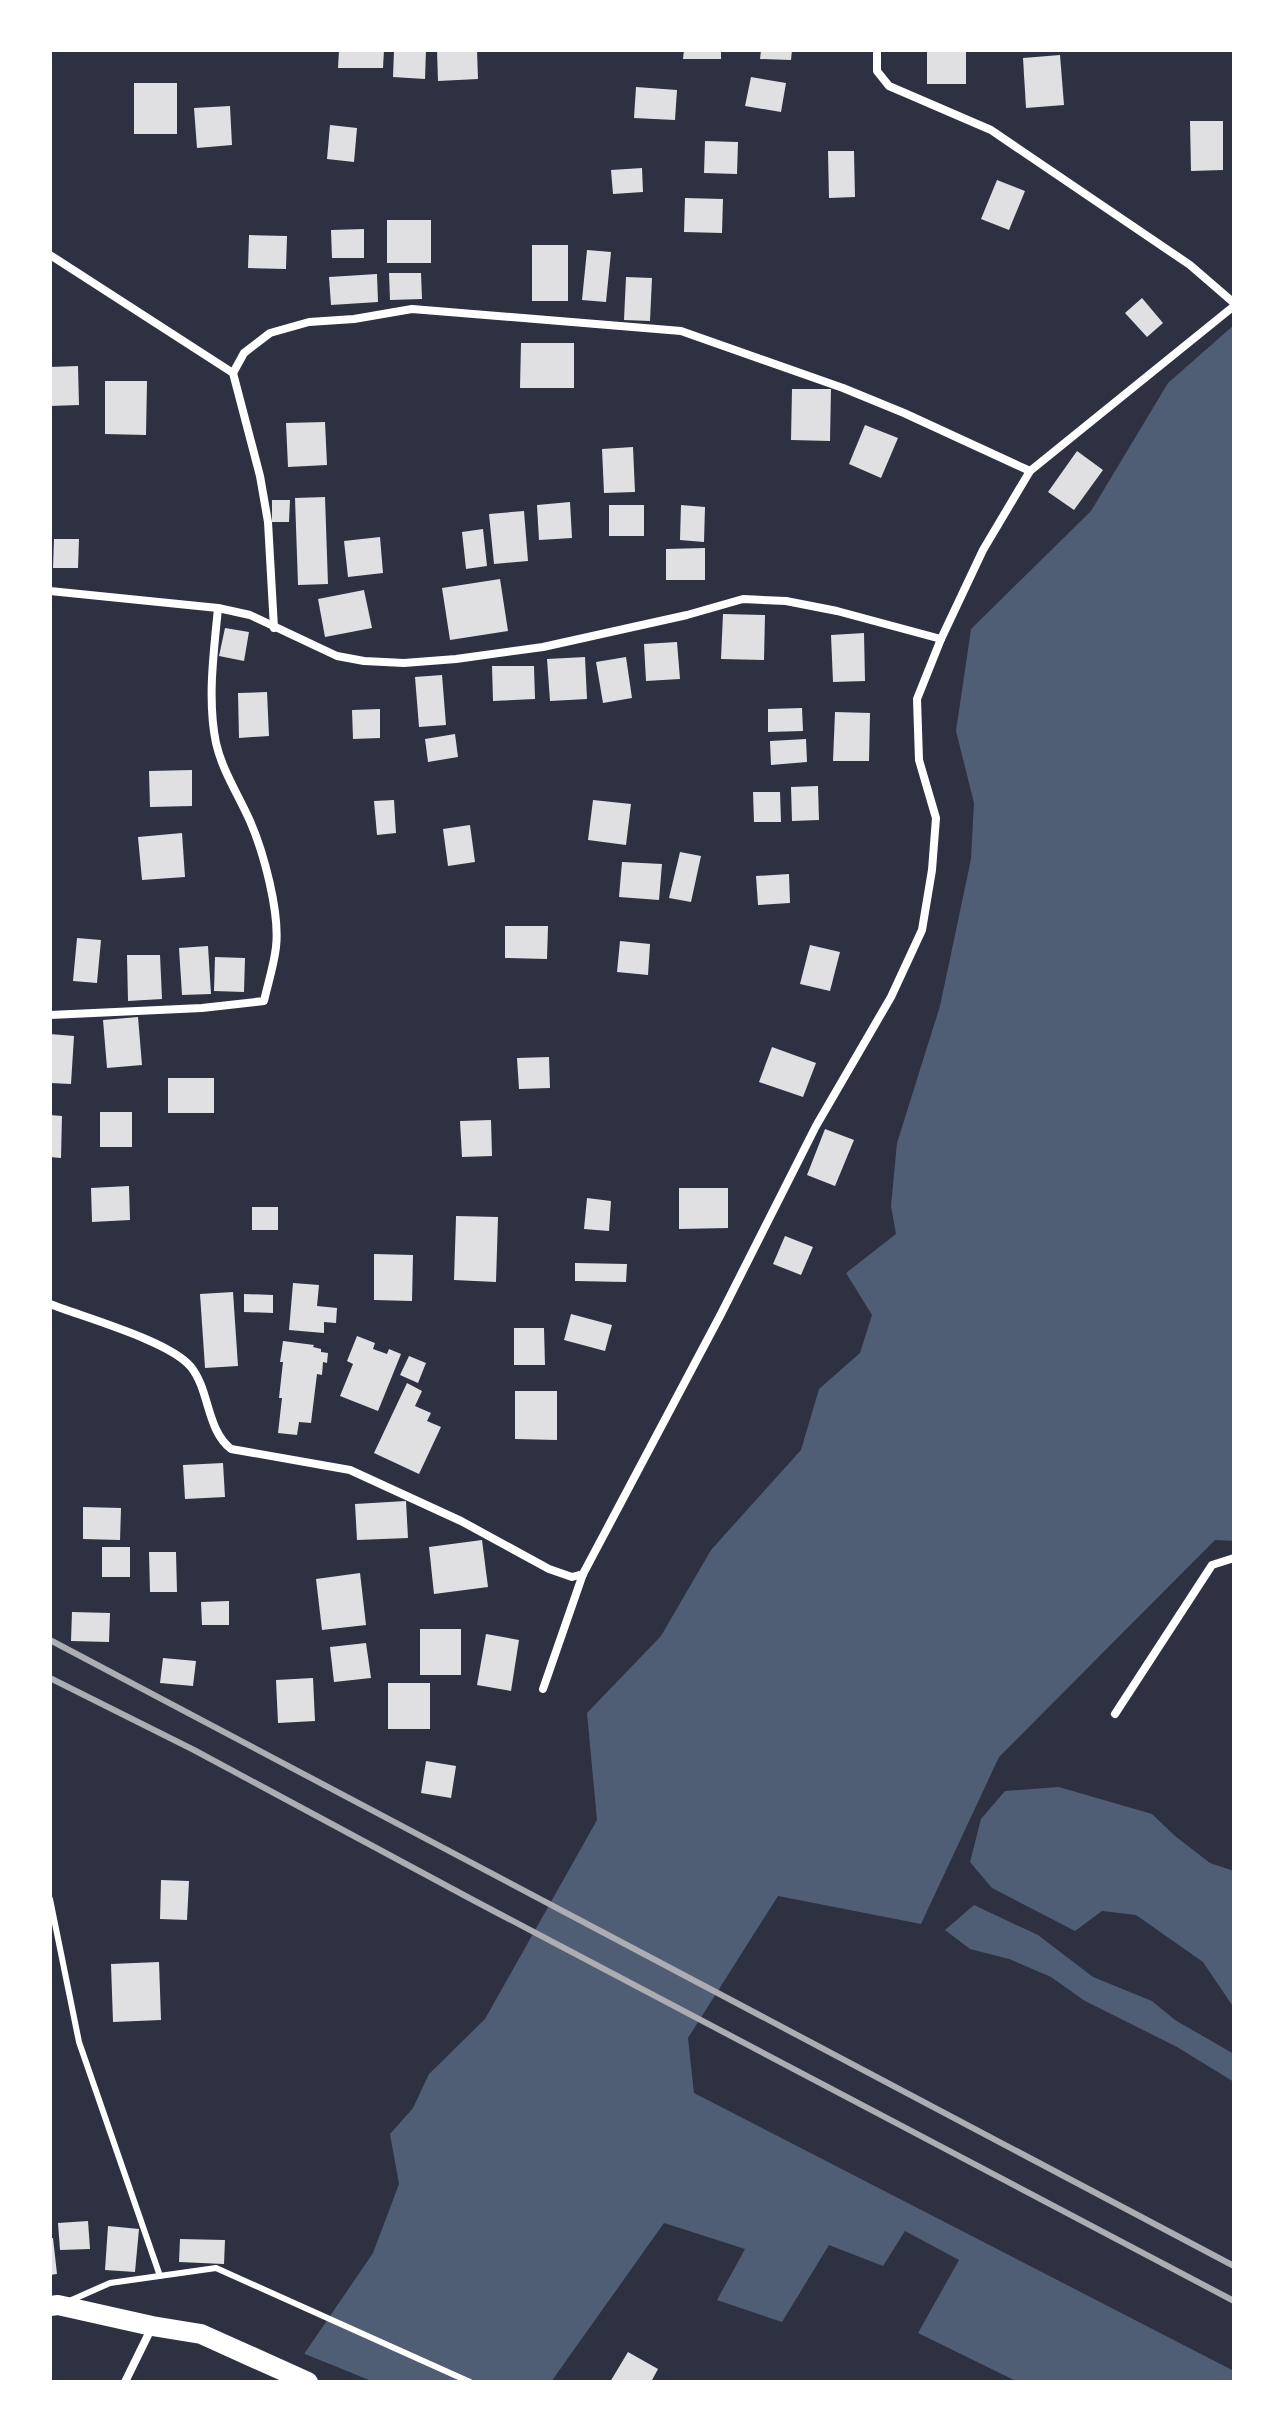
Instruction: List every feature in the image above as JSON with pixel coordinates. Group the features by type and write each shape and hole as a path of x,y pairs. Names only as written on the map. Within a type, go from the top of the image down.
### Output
{"main road":[{"path":"54,2306 201,2334 308,2382"}],"street":[{"path":"543,1689 583,1574 721,1314 816,1126 891,997 922,930 932,870 936,818 919,760 917,699 983,550 1030,471 1234,304 1179,257 991,130 889,86 877,71 877,50"},
{"path":"50,255 233,373 260,476 268,522 274,628"},
{"path":"233,373 244,353 270,333 309,322 354,319 412,309 681,331 843,388 1030,471"},
{"path":"50,591 218,608 250,615 337,656 364,661 404,663 456,659 543,647 687,615 743,599 768,599 837,611 941,639"},
{"path":"50,1015 202,1008 264,1001 277,945 271,885 252,825 216,744 213,712 218,608"},
{"path":"50,1304 120,1329 176,1354 191,1367 206,1399 215,1430 231,1449 350,1470 461,1521 549,1569 572,1577 583,1574"},
{"path":"1115,1714 1212,1565 1234,1558"},
{"path":"125,2382 152,2326"}],"lane":[{"path":"50,1899 79,2042 160,2276"},
{"path":"54,2306 110,2283 216,2268 470,2382"}],"water":[{"path":"1234,325 1234,1541 1215,1540 999,1757 921,1924 778,1896 688,2038 694,2093 1234,2371 1234,2382 1018,2382 918,2333 959,2260 905,2231 883,2266 829,2245 782,2322 717,2300 745,2249 664,2223 551,2382 285,2382 373,2253 399,2184 390,2134 413,2108 429,2074 485,2019 597,1820 587,1713 661,1636 711,1550 801,1450 819,1389 860,1353 872,1315 846,1273 896,1234 891,1206 897,1143 940,1006 971,859 974,803 956,731 971,629 1091,511 1168,383"},
{"path":"1059,1787 1152,1814 1210,1863 1234,1871 1234,2008 1203,1962 1136,1915 1102,1911 1075,1931 992,1888 970,1862 981,1819 1005,1791"},
{"path":"974,1905 1038,1935 1093,1977 1152,2001 1175,2020 1234,2054 1234,2082 1177,2047 1085,2001 1051,1977 1009,1959 970,1949 945,1930"}],"pier":[{"path":"300,2352 374,2382 281,2382"}],"building":[{"path":"339,50 384,50 383,68 338,68"},
{"path":"394,50 426,50 425,79 393,77"},
{"path":"437,50 477,50 478,79 438,81"},
{"path":"684,50 721,50 721,59 683,59"},
{"path":"761,50 792,50 791,60 760,59"},
{"path":"927,51 966,51 966,84 927,84"},
{"path":"1060,55 1064,105 1026,108 1023,58"},
{"path":"751,77 786,83 781,112 745,106"},
{"path":"134,83 177,83 177,134 134,134"},
{"path":"636,87 677,90 675,120 634,118"},
{"path":"230,106 232,145 197,148 194,108"},
{"path":"1190,121 1223,121 1223,170 1191,171"},
{"path":"330,125 357,128 354,162 327,159"},
{"path":"705,141 738,142 737,174 704,173"},
{"path":"828,151 854,151 855,197 829,198"},
{"path":"642,168 643,192 613,194 611,170"},
{"path":"997,180 1025,191 1009,230 981,219"},
{"path":"685,198 723,199 722,233 684,232"},
{"path":"387,220 431,220 431,263 387,263"},
{"path":"364,229 364,258 332,258 331,230"},
{"path":"249,235 287,236 286,269 248,268"},
{"path":"532,245 568,245 568,301 532,301"},
{"path":"587,250 611,252 606,302 582,300"},
{"path":"389,273 421,273 422,299 390,300"},
{"path":"377,274 378,302 331,305 329,277"},
{"path":"626,277 652,278 650,321 624,320"},
{"path":"1142,298 1163,323 1147,337 1125,313"},
{"path":"521,343 574,343 574,388 520,388"},
{"path":"78,366 79,405 50,406 50,367"},
{"path":"105,381 147,381 146,435 105,434"},
{"path":"792,389 831,389 830,441 791,440"},
{"path":"325,422 327,465 288,467 286,423"},
{"path":"865,425 898,438 881,478 849,464"},
{"path":"633,447 635,492 604,493 602,449"},
{"path":"1077,451 1103,470 1074,510 1048,492"},
{"path":"325,497 328,584 298,585 295,498"},
{"path":"272,500 290,500 289,522 272,522"},
{"path":"570,502 572,538 539,540 537,505"},
{"path":"609,505 644,505 644,536 609,536"},
{"path":"681,505 705,507 704,542 680,540"},
{"path":"524,511 528,561 494,564 489,514"},
{"path":"483,529 487,566 466,569 462,532"},
{"path":"380,537 383,573 348,577 344,541"},
{"path":"54,539 79,539 78,568 53,568"},
{"path":"705,548 705,580 666,580 666,549"},
{"path":"500,579 508,631 450,640 442,588"},
{"path":"364,590 372,628 325,637 318,599"},
{"path":"723,614 765,615 764,660 721,659"},
{"path":"225,628 249,632 244,661 219,656"},
{"path":"864,633 865,681 833,682 831,635"},
{"path":"677,642 680,679 646,681 644,644"},
{"path":"585,657 587,699 550,701 547,659"},
{"path":"626,657 632,698 603,703 596,662"},
{"path":"492,666 534,666 535,699 493,701"},
{"path":"442,675 446,725 419,727 415,677"},
{"path":"267,692 269,736 239,738 238,693"},
{"path":"802,708 803,731 768,732 768,709"},
{"path":"380,709 380,738 353,739 352,710"},
{"path":"835,712 870,713 869,761 833,761"},
{"path":"455,734 458,757 428,762 425,739"},
{"path":"806,739 807,762 771,765 770,741"},
{"path":"192,770 192,806 150,807 149,771"},
{"path":"818,786 819,820 792,821 791,787"},
{"path":"753,792 780,792 781,822 754,822"},
{"path":"394,800 396,833 377,835 374,801"},
{"path":"593,800 631,804 626,845 588,840"},
{"path":"470,825 475,862 448,866 443,829"},
{"path":"182,833 185,877 142,880 138,837"},
{"path":"680,852 701,856 691,902 669,898"},
{"path":"622,862 662,864 659,900 619,897"},
{"path":"789,874 790,903 758,905 756,876"},
{"path":"505,926 548,926 547,959 505,958"},
{"path":"77,938 101,940 97,983 73,981"},
{"path":"620,941 650,944 648,975 617,972"},
{"path":"810,945 840,952 830,991 800,984"},
{"path":"208,946 211,994 182,995 179,948"},
{"path":"127,955 160,955 162,999 128,1001"},
{"path":"215,957 245,958 244,992 214,991"},
{"path":"138,1017 142,1065 107,1068 103,1020"},
{"path":"50,1034 74,1036 71,1084 50,1083"},
{"path":"772,1047 816,1063 803,1097 759,1082"},
{"path":"549,1057 550,1088 519,1089 517,1058"},
{"path":"168,1078 214,1078 214,1113 168,1113"},
{"path":"100,1112 132,1112 132,1147 100,1147"},
{"path":"50,1115 62,1116 61,1158 50,1157"},
{"path":"491,1120 492,1156 462,1157 460,1121"},
{"path":"825,1129 854,1140 835,1186 807,1175"},
{"path":"129,1186 130,1220 92,1222 91,1188"},
{"path":"679,1188 728,1188 728,1228 679,1229"},
{"path":"587,1198 611,1201 609,1231 584,1229"},
{"path":"252,1207 278,1207 278,1230 252,1230"},
{"path":"456,1216 498,1217 496,1282 454,1280"},
{"path":"785,1236 813,1247 801,1275 773,1264"},
{"path":"374,1254 413,1255 412,1301 374,1300"},
{"path":"575,1263 627,1264 626,1282 575,1281"},
{"path":"293,1283 319,1285 317,1306 337,1308 336,1323 324,1322 324,1333 289,1330"},
{"path":"233,1292 238,1366 205,1368 200,1294"},
{"path":"244,1294 273,1295 273,1313 244,1312"},
{"path":"571,1314 612,1325 605,1351 564,1340"},
{"path":"514,1328 544,1328 545,1365 514,1365"},
{"path":"357,1336 375,1343 373,1349 387,1354 389,1349 401,1354 378,1411 340,1396 353,1364 347,1361"},
{"path":"283,1341 314,1345 321,1352 328,1353 327,1363 323,1362 322,1375 317,1374 311,1423 299,1422 297,1435 278,1433"},
{"path":"409,1356 426,1363 418,1383 400,1375"},
{"path":"407,1383 422,1391 415,1406 431,1413 427,1421 441,1427 419,1474 374,1453"},
{"path":"515,1391 557,1391 557,1440 515,1439"},
{"path":"223,1463 225,1497 185,1499 183,1465"},
{"path":"406,1501 408,1538 357,1540 355,1504"},
{"path":"83,1507 121,1508 120,1540 83,1539"},
{"path":"482,1540 488,1587 434,1594 429,1547"},
{"path":"102,1547 130,1547 130,1577 102,1577"},
{"path":"149,1552 176,1552 177,1592 150,1592"},
{"path":"360,1573 366,1625 322,1630 316,1579"},
{"path":"229,1601 229,1625 202,1625 201,1602"},
{"path":"72,1612 110,1613 109,1642 71,1641"},
{"path":"420,1629 461,1629 461,1675 420,1675"},
{"path":"486,1634 519,1640 511,1691 477,1685"},
{"path":"366,1643 371,1678 334,1682 330,1647"},
{"path":"163,1658 196,1661 193,1686 160,1683"},
{"path":"313,1678 315,1721 278,1723 276,1680"},
{"path":"388,1683 430,1683 430,1729 388,1729"},
{"path":"426,1761 456,1766 451,1798 421,1793"},
{"path":"161,1880 189,1881 187,1920 160,1919"},
{"path":"159,1962 161,2020 113,2022 111,1964"},
{"path":"88,2221 90,2249 60,2250 58,2223"},
{"path":"108,2226 139,2229 135,2272 105,2270"},
{"path":"50,2238 53,2238 57,2274 50,2275"},
{"path":"180,2239 225,2240 224,2264 179,2262"},
{"path":"628,2352 658,2369 651,2382 610,2382"}],"railway":[{"path":"50,1640 1234,2266"},
{"path":"50,1678 194,1750 1234,2301"}]}
